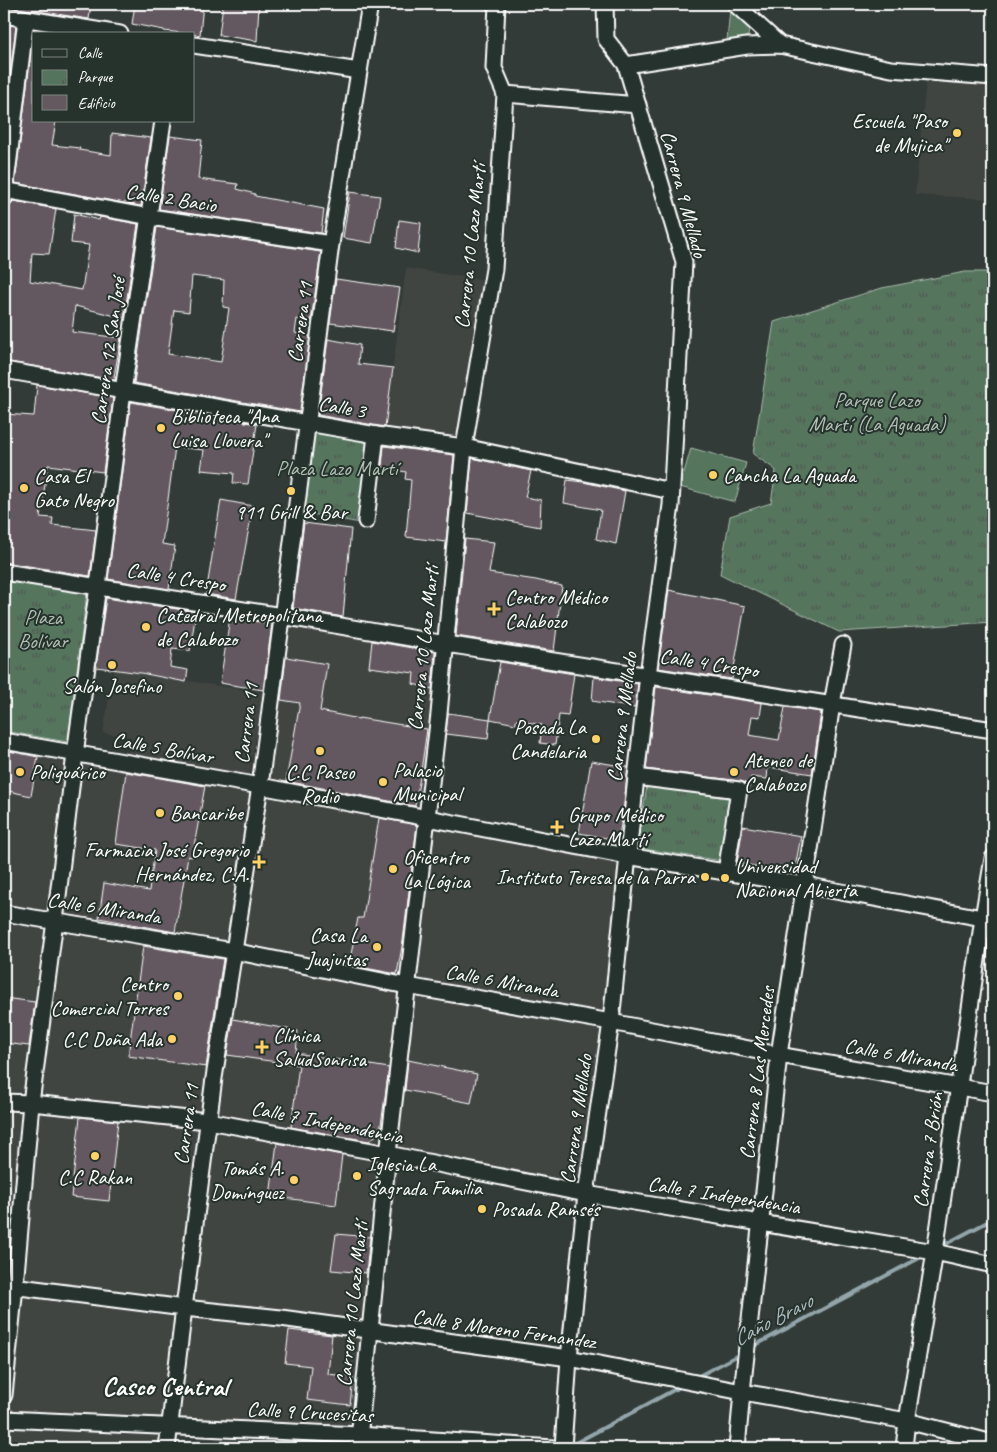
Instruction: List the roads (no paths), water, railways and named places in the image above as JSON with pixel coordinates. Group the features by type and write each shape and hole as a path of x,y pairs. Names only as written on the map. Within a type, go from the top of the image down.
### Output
{"street":[{"name":"Carrera 11","path":"167,1448 208,1121 260,786 332,244 370,4"},
{"name":"Carrera 10 Lazo Martí","path":"359,1442 388,1154 446,644 464,447 494,269 505,94 494,68 497,4"},
{"name":"Carrera 9 Mellado","path":"563,1448 569,1358 586,1194 611,1022 627,856 648,675 672,506 671,491 684,262 626,65 606,39 605,4"},
{"path":"735,4 780,45"},
{"path":"4,15 107,32"},
{"path":"4,193 26,19"},
{"path":"195,45 359,71"},
{"path":"626,65 747,46 780,45 891,69 993,77"},
{"path":"505,94 638,105"},
{"name":"Carrera 12 San José","path":"74,754 123,392 163,122"},
{"name":"Calle 2 Bacio","path":"4,193 332,244"},
{"name":"Calle 3","path":"4,370 376,435 464,447 671,491"},
{"path":"366,521 376,435"},
{"name":"Calle 4 Crespo","path":"4,572 446,644 993,727"},
{"name":"Carrera 8 Las Mercedes","path":"737,1448 779,1054 832,704 843,645"},
{"name":"Calle 5 Bolívar","path":"4,741 260,786 627,856 804,885 988,919"},
{"path":"4,1395 9,1285 74,754"},
{"path":"636,777 739,790 726,872"},
{"name":"Carrera 7 Brión","path":"904,1448 959,1087 988,919 993,858"},
{"name":"Calle 6 Miranda","path":"4,913 233,951 407,986 993,1093"},
{"name":"Calle 7 Independencia","path":"4,1102 208,1121 388,1154 586,1194 935,1252 993,1264"},
{"name":"Calle 8 Moreno Fernandez","path":"9,1285 184,1308 282,1318 569,1358 742,1392 907,1421 993,1443"},
{"name":"Calle 9 Crucesitas","path":"4,1419 170,1426 359,1442 553,1448"}],"waterway":[{"name":"Caño Bravo","path":"940,1247 993,1219"},
{"name":"Caño Bravo","path":"750,1348 925,1255"},
{"name":"Caño Bravo","path":"695,1378 742,1353"},
{"name":"Caño Bravo","path":"568,1447 683,1385"}],"place":[{"name":"Escuela \"Paso de Mujica\"","path":"957,133"},
{"name":"Biblioteca \"Ana Luisa Llovera\"","path":"161,428"},
{"name":"Cancha La Aguada","path":"713,475"},
{"name":"Casa El Gato Negro","path":"24,488"},
{"name":"911 Grill & Bar","path":"291,491"},
{"name":"Centro Médico Calabozo","path":"494,609"},
{"name":"Catedral Metropolitana de Calabozo","path":"146,627"},
{"name":"Salón Josefino","path":"112,665"},
{"name":"Posada La Candelaria","path":"596,739"},
{"name":"C.C Paseo Rodio","path":"320,751"},
{"name":"Poliguárico","path":"20,772"},
{"name":"Ateneo de Calabozo","path":"734,772"},
{"name":"Palacio Municipal","path":"383,782"},
{"name":"Bancaribe","path":"160,813"},
{"name":"Grupo Médico Lazo Martí","path":"557,827"},
{"name":"Farmacia José Gregorio Hernández, C.A.","path":"259,862"},
{"name":"Oficentro La Lógica","path":"393,869"},
{"name":"Instituto Teresa de la Parra","path":"705,877"},
{"name":"Universidad Nacional Abierta","path":"725,878"},
{"name":"Casa La Juajuitas","path":"377,947"},
{"name":"Centro Comercial Torres","path":"178,996"},
{"name":"C.C Doña Ada","path":"172,1039"},
{"name":"Clínica SaludSonrisa","path":"262,1047"},
{"name":"C.C Rakan","path":"95,1156"},
{"name":"Iglesia La Sagrada Familia","path":"357,1176"},
{"name":"Tomás A. Domínguez","path":"294,1180"},
{"name":"Posada Ramsés","path":"482,1209"}],"district":[{"name":"Casco Central","path":"165,1386"}],"park label":[{"name":"Parque Lazo Martí (La Aguada)","path":"877,412"},
{"name":"Plaza Lazo Martí","path":"337,468"},
{"name":"Plaza Bolívar","path":"43,629"}]}
